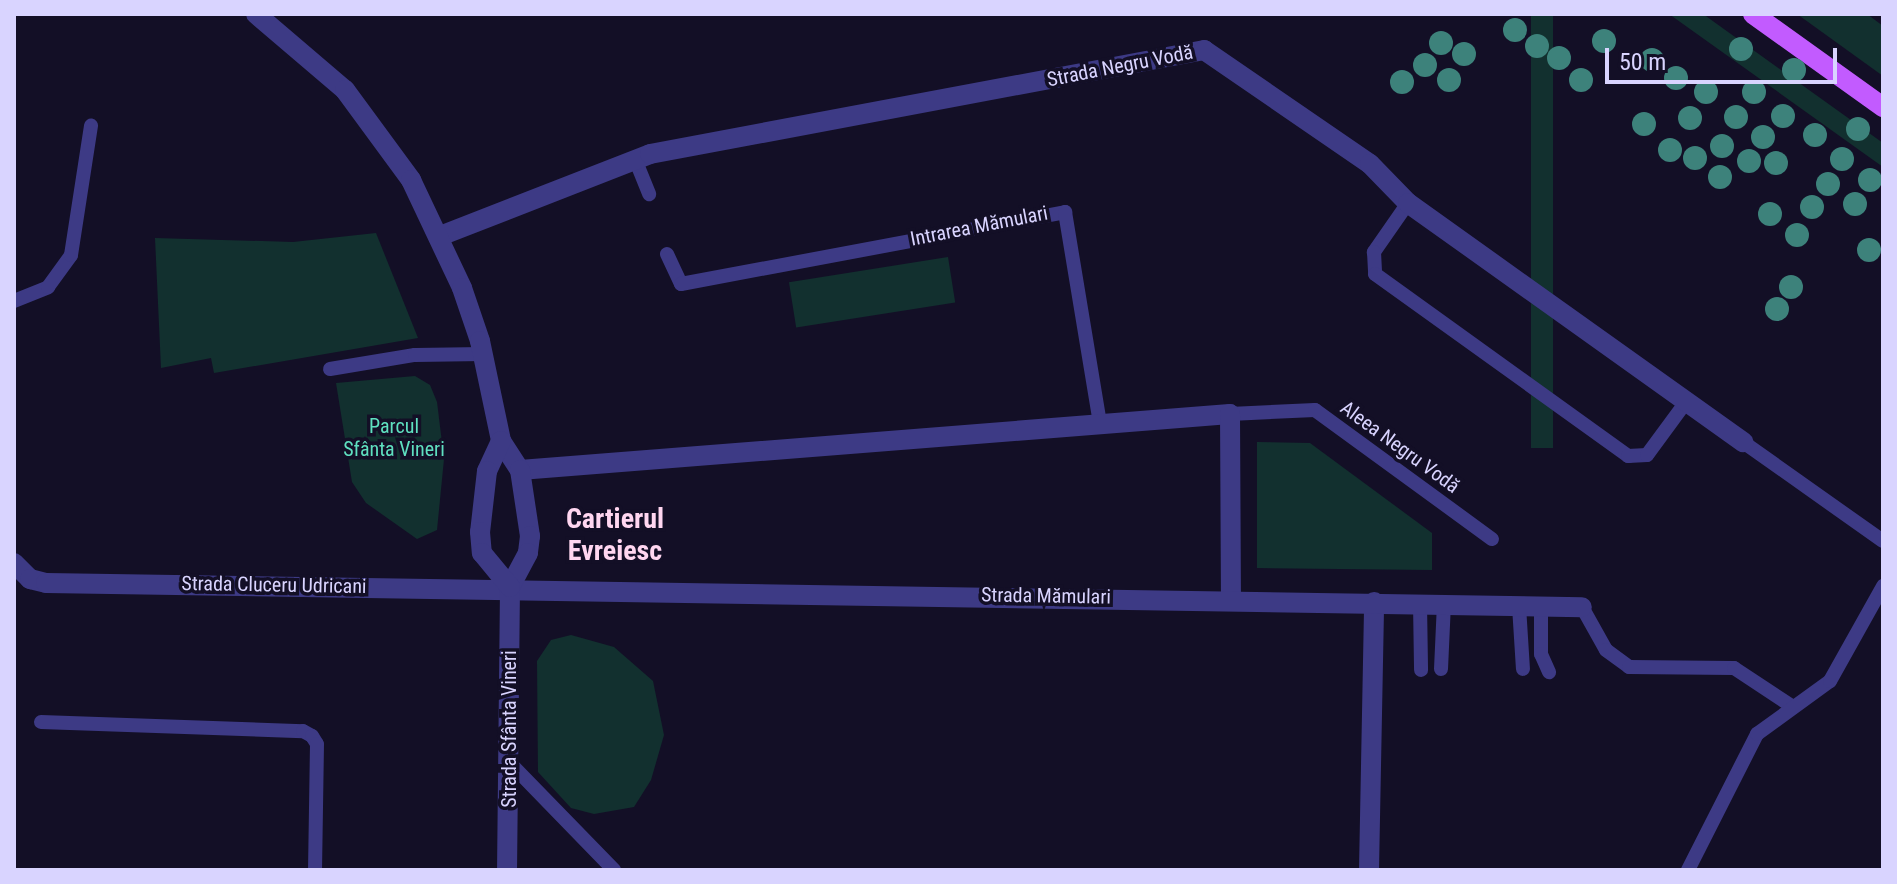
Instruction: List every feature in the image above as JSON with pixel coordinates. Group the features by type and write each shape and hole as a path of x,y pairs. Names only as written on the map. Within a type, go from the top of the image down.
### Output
{"main road":[{"path":"1753,14 1883,107"}],"street":[{"name":"Strada Sfânta Vineri","path":"256,14 311,58 368,116 440,236 483,354 501,441 520,470 528,553 510,587 507,870"},
{"name":"Strada Negru Vodă","path":"440,236 635,159 1204,50 1370,164 1408,203 1743,442"},
{"path":"520,470 1230,414 1231,599"},
{"path":"501,441 487,471 482,553 510,587"},
{"name":"Strada Cluceru Udricani","path":"14,563 38,583 510,587"},
{"name":"Strada Mămulari","path":"510,587 1582,607"},
{"path":"1369,870 1374,602"}],"lane":[{"path":"14,301 48,287 71,255 91,126"},
{"path":"635,159 649,194"},
{"path":"1408,203 1374,252 1375,274 1628,456 1647,455 1686,402"},
{"name":"Intrarea Mămulari","path":"667,254 681,284 1065,212 1100,424"},
{"path":"330,369 415,355 483,354"},
{"name":"Aleea Negru Vodă","path":"1230,414 1315,410 1492,539"},
{"path":"1743,442 1883,541"},
{"path":"1688,870 1757,734 1830,681 1883,586"},
{"path":"1420,603 1421,670"},
{"path":"1441,669 1444,604"},
{"path":"1519,606 1523,669"},
{"path":"1541,606 1541,654 1549,672"},
{"path":"1582,607 1606,650 1629,667 1734,668 1793,707"},
{"path":"41,722 303,731 312,736 317,744 315,870"},
{"path":"509,762 614,870"}],"green space":[{"path":"1531,14 1553,14 1553,448 1531,448"},
{"path":"1669,14 1703,14 1883,143 1883,167"},
{"path":"1797,14 1867,14 1883,26 1883,76"},
{"path":"376,233 418,338 214,373 211,358 161,368 155,238 293,242"},
{"path":"948,257 955,302 796,328 789,282"},
{"name":"Parcul Sfânta Vineri","path":"415,376 430,385 437,402 444,459 437,530 417,539 366,503 352,482 336,383"},
{"path":"1257,442 1310,443 1432,533 1432,570 1257,568"},
{"path":"571,635 614,647 653,681 664,735 651,780 634,807 594,814 571,808 538,772 537,661 551,640"}],"district":[{"name":"Cartierul Evreiesc","path":"615,535"}]}
